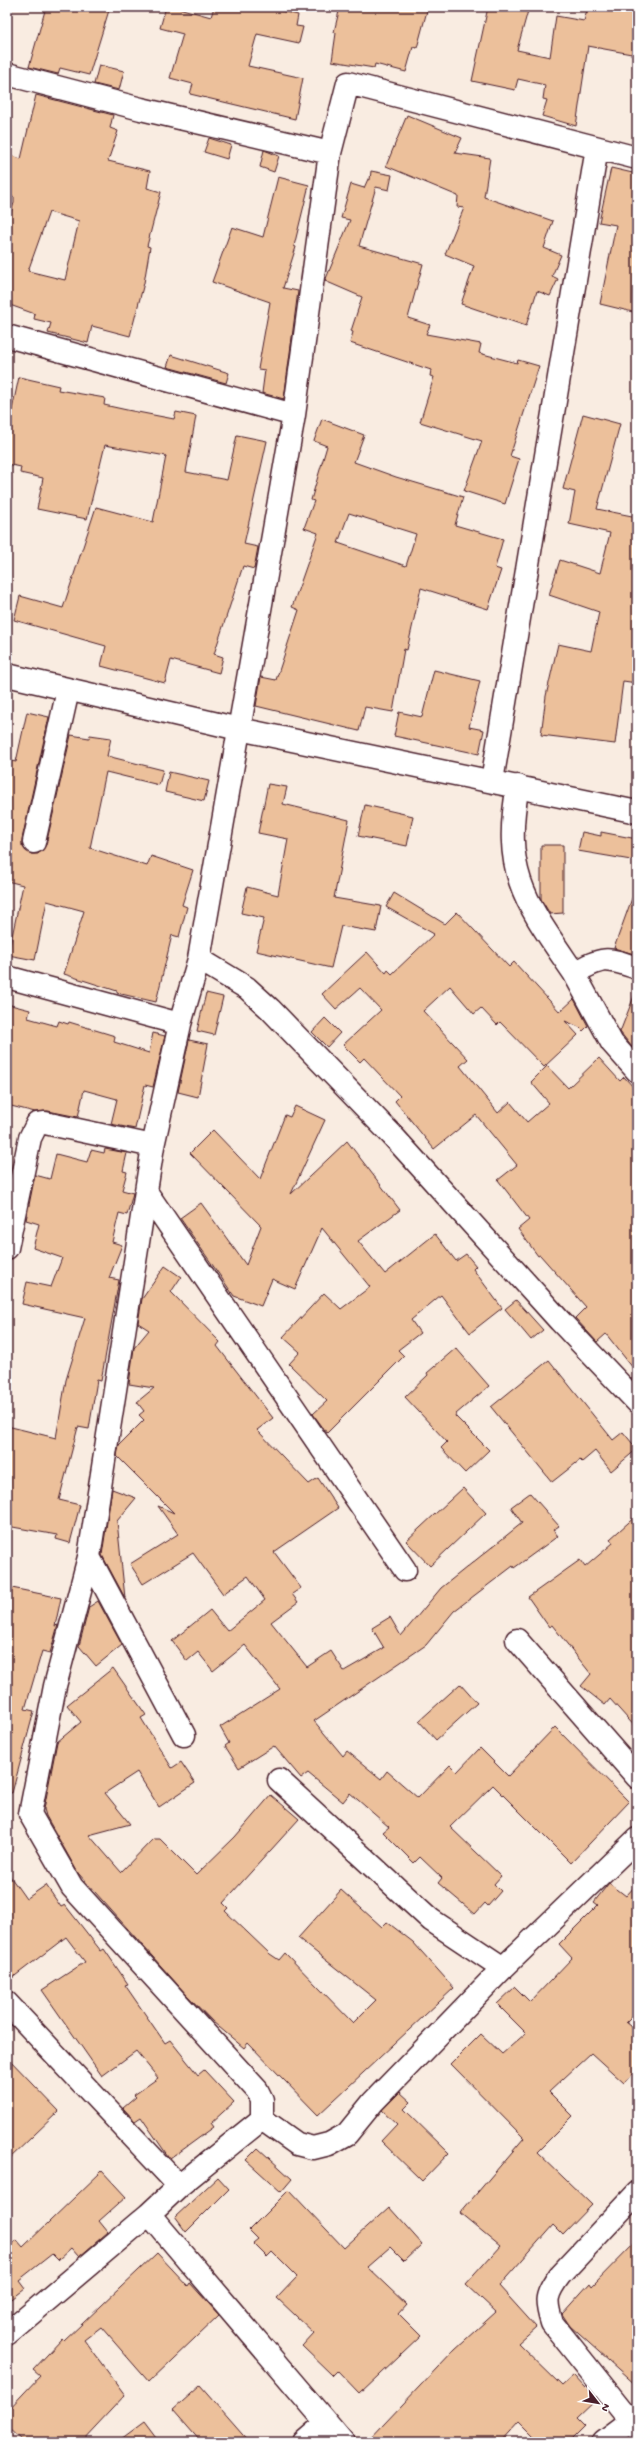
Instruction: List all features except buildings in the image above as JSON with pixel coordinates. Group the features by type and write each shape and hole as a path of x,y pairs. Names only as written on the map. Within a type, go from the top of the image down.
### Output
{"street":[{"path":"7,74 141,109 330,153"},
{"path":"262,2119 262,2100 257,2090 72,1887 30,1814 56,1686 89,1557 147,1193 153,1146 180,1024 199,959 294,415 330,153 348,83 637,158"},
{"path":"492,781 597,148"},
{"path":"7,336 294,415"},
{"path":"7,676 239,729 637,812"},
{"path":"34,842 68,690"},
{"path":"518,786 513,822 513,848 517,876 531,909 574,973 612,1043 637,1071"},
{"path":"199,959 247,988 270,1009 392,1135 560,1321 637,1402"},
{"path":"574,973 595,961 612,959 637,968"},
{"path":"7,977 180,1024"},
{"path":"7,1248 30,1138 37,1124 45,1123 153,1146"},
{"path":"147,1193 405,1570"},
{"path":"89,1557 184,1735"},
{"path":"517,1640 637,1777"},
{"path":"279,1780 431,1920 503,1968"},
{"path":"262,2119 297,2144 313,2148 329,2144 347,2134 373,2102 503,1968 637,1838"},
{"path":"7,2003 179,2186"},
{"path":"7,2334 149,2214 179,2186 262,2119"},
{"path":"603,2442 634,2425 552,2323 546,2304 550,2289 560,2276 637,2193"},
{"path":"149,2214 343,2442"},
{"path":"304,2442 326,2423"}]}
